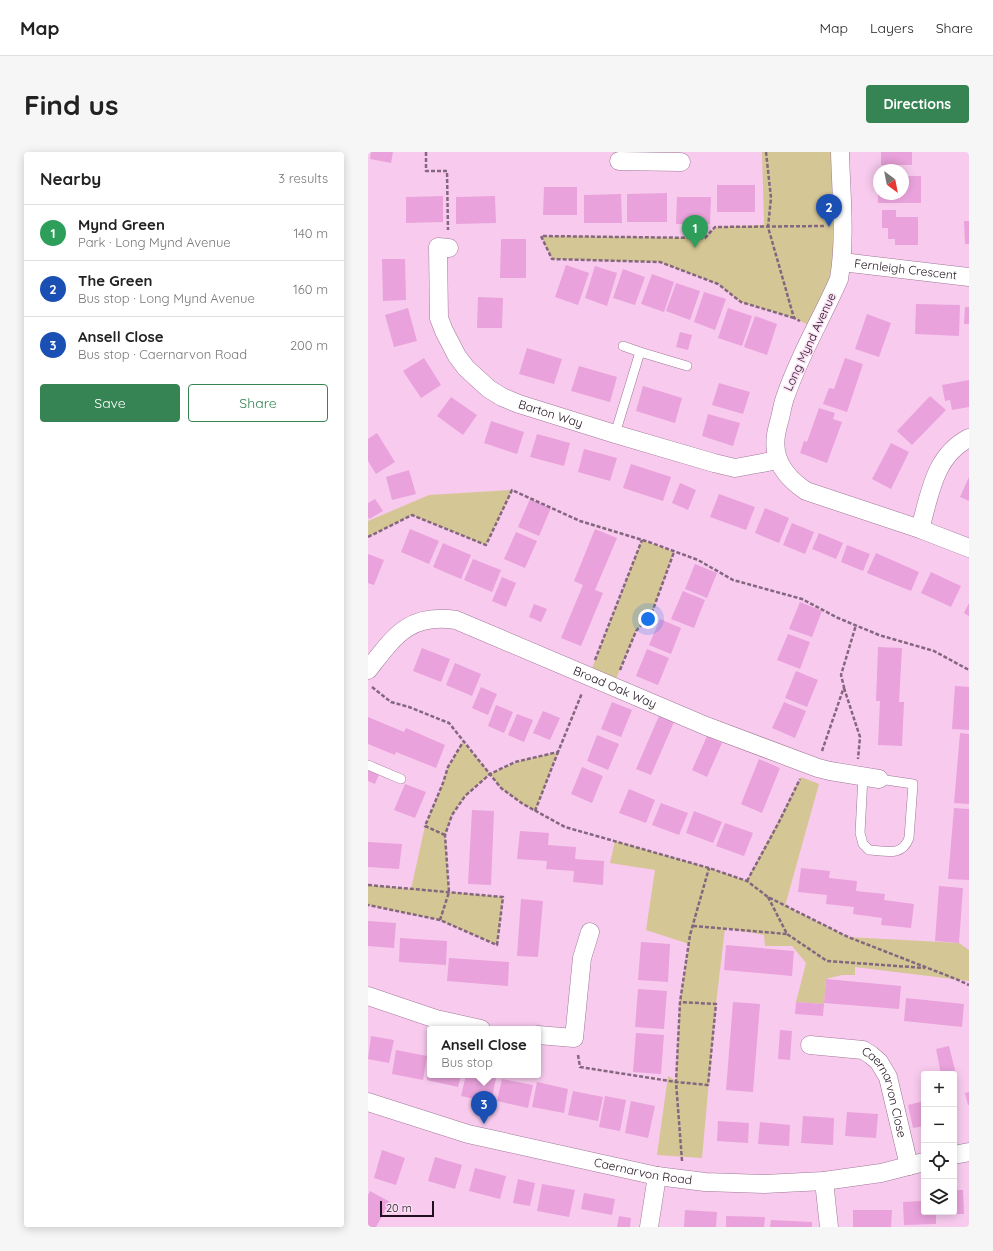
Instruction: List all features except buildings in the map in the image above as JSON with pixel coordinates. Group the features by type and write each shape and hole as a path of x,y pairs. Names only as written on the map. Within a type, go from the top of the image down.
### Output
{"street":[{"name":"Long Mynd Avenue","path":"840,152 842,262 839,278 785,396 775,439 778,460 782,469 789,478 806,490 920,529 969,548"},
{"path":"619,161 645,157 681,162"},
{"name":"Barton Way","path":"448,248 438,247 439,318 450,344 466,368 489,389 502,397 519,404 714,463 735,468 778,460"},
{"name":"Fernleigh Crescent","path":"842,262 969,277"},
{"path":"920,529 938,470 950,452 958,444 969,438"},
{"name":"Broad Oak Way","path":"368,670 393,638 402,631 422,621 445,619 456,620 706,726 813,766 866,777"},
{"path":"541,1035 574,1038 582,958 590,932"},
{"path":"368,996 436,1020 466,1026"},
{"name":"Caernarvon Close","path":"810,1045 863,1050 872,1055 879,1062 888,1078 916,1164"},
{"name":"Caernarvon Road","path":"368,1102 468,1134 657,1176 683,1180 764,1184 824,1181 853,1178 916,1164"},
{"path":"957,1154 969,1152"},
{"path":"649,1227 657,1176"},
{"path":"824,1181 829,1227"}],"lane":[{"path":"623,346 687,366"},
{"path":"615,434 640,352"},
{"path":"368,765 401,779"},
{"path":"866,777 913,784 909,838 906,846 898,851 869,850 863,844 860,833 866,777"}],"path":[{"path":"426,152 426,171 447,171 448,248"},
{"path":"766,152 771,198 768,227 794,318"},
{"path":"815,328 794,318 741,302 718,284 660,262 552,259 541,236 705,238 715,227 842,226"},
{"path":"368,537 412,515 486,545 512,490 580,521 642,540 698,560 733,580 802,600 856,626 934,651 969,670"},
{"path":"535,811 642,540"},
{"path":"613,686 636,631 651,615 674,552"},
{"path":"856,626 841,674 860,737 866,777"},
{"path":"368,685 391,702 409,707 448,723 502,788 523,804 565,827 709,868 747,881 768,897 848,937 969,985"},
{"path":"747,881 779,822 813,766 827,735 844,687"},
{"path":"445,835 425,826 448,767 463,742"},
{"path":"440,920 449,892 445,835 452,815 465,796 490,774 515,762 558,752"},
{"path":"683,1180 676,1082 680,1002 693,926 709,868"},
{"path":"368,885 503,897 497,945 440,920 368,905"},
{"path":"768,897 787,934 827,961 928,968"},
{"path":"693,926 787,934"},
{"path":"574,1038 580,1067 676,1082 708,1085 716,1004 680,1002"}],"shaded area":[{"path":"762,152 840,152 842,262 815,328 794,318 741,302 718,284 660,262 552,259 541,236 705,238 715,227 764,225"},
{"path":"512,490 486,545 412,515 368,537 368,521 429,495"},
{"path":"642,540 674,552 651,615 636,631 613,686 589,676"},
{"path":"463,742 490,774 465,796 452,815 445,835 449,892 503,897 497,945 440,920 368,905 368,885 411,889 425,826 448,767"},
{"path":"558,752 535,811 501,788 490,774 520,761"},
{"path":"801,777 819,784 785,906 848,937 959,943 969,950 969,981 855,967 855,975 842,975 826,979 824,1004 796,1002 806,963 792,946 765,946 764,935 725,928 716,1004 702,1158 657,1155 668,1076 676,1081 680,1002 689,944 646,930 655,870 610,863 615,841 709,868 747,881"}],"place":[{"name":"The Green","path":"829,227"},
{"name":"Mynd Green","path":"695,248"},
{"name":"Ansell Close","path":"484,1124"}]}
